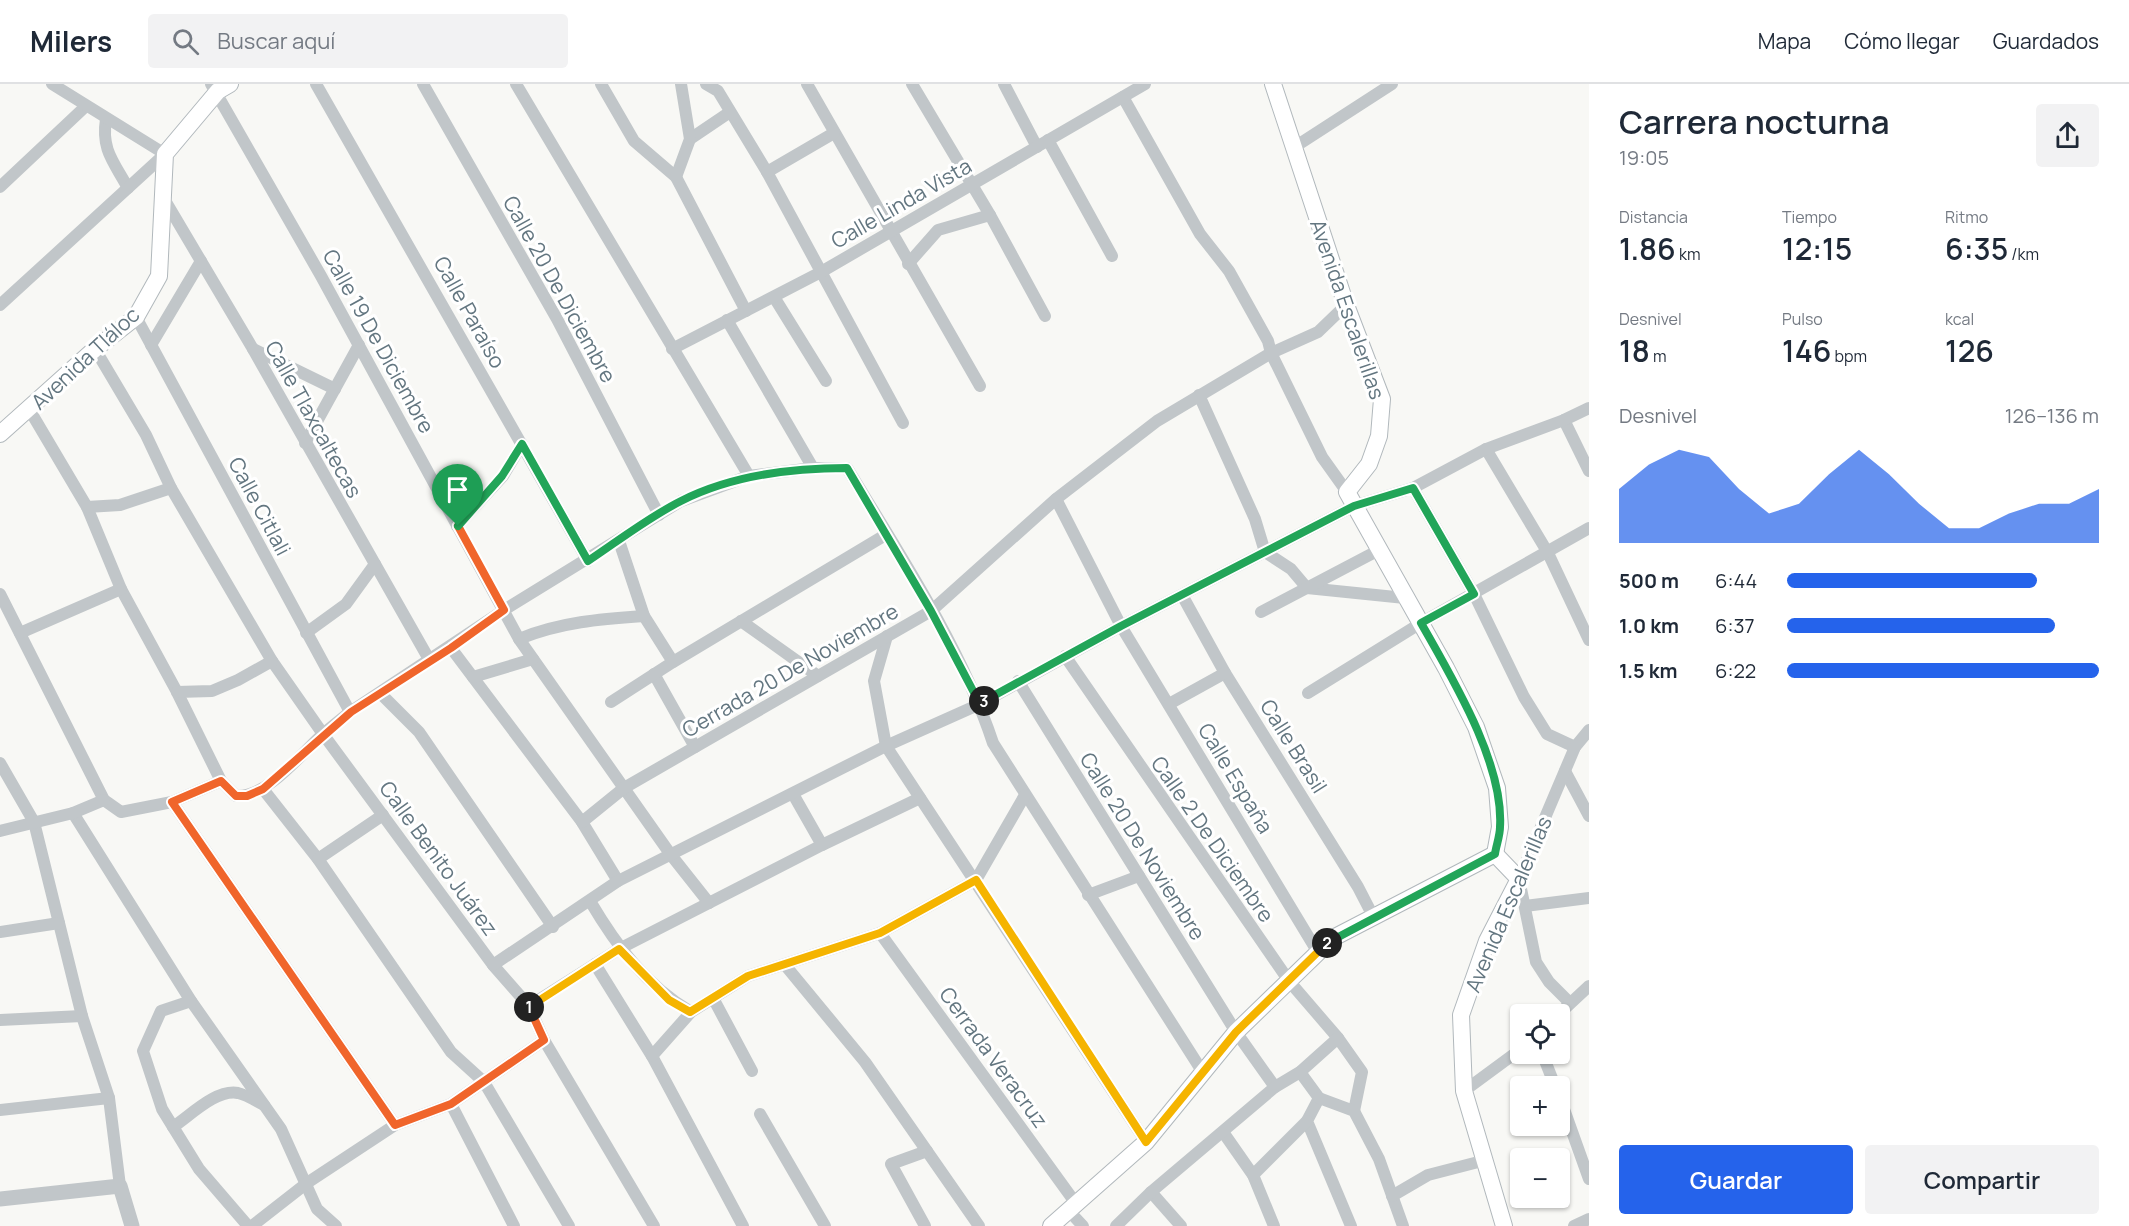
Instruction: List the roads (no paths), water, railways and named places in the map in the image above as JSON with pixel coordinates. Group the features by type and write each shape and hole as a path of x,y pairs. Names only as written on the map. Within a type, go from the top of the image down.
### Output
{"main road":[{"name":"Avenida Escalerillas","path":"1273,84 1346,305 1382,399 1379,436 1351,499 1476,727 1497,788 1500,827 1495,854"},
{"path":"165,154 219,86"},
{"name":"Avenida Tláloc","path":"0,434 95,349 136,317 159,276 165,154"},
{"path":"1051,1226 1146,1142 1236,1032 1332,938 1495,854 1519,879"},
{"name":"Avenida Escalerillas","path":"1504,1226 1464,1091 1461,1015 1487,941 1519,879"}],"street":[{"path":"0,305 165,154 52,84"},
{"name":"Calle Paraíso","path":"316,84 588,561"},
{"name":"Calle 20 De Diciembre","path":"423,84 557,319 659,515"},
{"path":"516,84 749,476"},
{"path":"601,84 634,141 676,177 746,311"},
{"path":"676,177 690,139 681,84"},
{"path":"706,84 718,91 767,172 903,423"},
{"path":"807,84 908,264 980,386"},
{"path":"912,84 990,215 1044,316"},
{"path":"1004,84 1037,147"},
{"path":"1293,148 1392,84"},
{"name":"Calle 19 De Diciembre","path":"219,86 519,639 671,855 709,903"},
{"name":"Calle Linda Vista","path":"672,349 821,272 972,186 1139,86"},
{"path":"1123,97 1200,234 1228,271 1268,341 1271,353 1322,457 1351,499"},
{"path":"0,187 86,106"},
{"path":"690,139 730,112"},
{"path":"106,119 103,138 128,188"},
{"path":"767,172 834,133"},
{"path":"1048,140 1112,256"},
{"name":"Calle Tlaxcaltecas","path":"162,196 253,349 304,443 430,661"},
{"path":"908,264 938,230 990,215"},
{"path":"151,345 201,261"},
{"path":"774,297 826,381"},
{"name":"Cerrada 20 De Noviembre","path":"582,822 624,788 931,611 1056,500 1158,422 1271,353 1317,332 1346,305"},
{"name":"Calle Citlali","path":"136,317 351,712"},
{"path":"727,320 813,468"},
{"path":"304,443 359,345"},
{"name":"Calle Benito Juárez","path":"95,349 146,435 171,488 272,661 493,965 529,1006 544,1040 654,1226"},
{"path":"253,349 335,389"},
{"path":"1200,395 1255,519 1265,552 1292,569 1307,588 1405,597"},
{"path":"493,965 553,927 618,881 886,746 980,704 1121,626 1265,552 1351,499 1413,488 1486,449 1564,420 1589,408"},
{"path":"29,409 87,507 121,589 177,692 221,781 236,796 247,796 263,789 323,734 351,712 451,648 504,610 588,561 681,501 749,476 813,468 847,468 931,611 980,704 993,743 1202,1071"},
{"path":"1564,420 1589,471"},
{"path":"458,526 502,476 522,444"},
{"path":"1486,449 1548,553 1589,640"},
{"path":"87,507 120,505 171,488"},
{"path":"1413,488 1474,594 1524,696 1547,734 1575,747"},
{"name":"Calle España","path":"1056,500 1121,626 1317,951"},
{"path":"1308,693 1421,623 1589,528"},
{"path":"611,702 673,662 887,534"},
{"path":"619,541 644,616 673,662"},
{"path":"1261,612 1379,550"},
{"path":"306,633 346,604 375,564"},
{"path":"20,633 121,589"},
{"path":"0,594 104,800 121,812 172,802 221,781"},
{"name":"Calle Brasil","path":"1182,595 1225,672 1358,886 1374,918"},
{"path":"519,639 540,630 587,620 644,616"},
{"path":"741,621 818,676"},
{"path":"888,636 874,681 886,746 1146,1142"},
{"path":"451,648 582,822 618,881"},
{"name":"Calle 2 De Diciembre","path":"1065,657 1288,981 1338,1038 1362,1072 1354,1111"},
{"path":"473,677 533,660"},
{"path":"177,692 212,691 238,681 272,661"},
{"path":"1169,704 1225,672"},
{"path":"654,674 695,747"},
{"name":"Calle 20 De Noviembre","path":"1018,681 1236,1032 1275,1087"},
{"path":"380,693 419,732 553,927"},
{"name":"Avenida Escalerillas","path":"1519,879 1575,747 1589,730"},
{"path":"0,763 34,822 81,1016 109,1098 120,1186 132,1226"},
{"path":"1565,771 1589,816"},
{"path":"263,789 318,860 452,1052 484,1082 569,1226"},
{"path":"792,794 822,845"},
{"path":"652,1056 690,1012 748,976 880,933 976,880 1025,795"},
{"path":"529,1006 619,949 822,845 920,798"},
{"path":"0,831 73,813 104,800"},
{"path":"172,802 395,1125"},
{"path":"73,813 191,1001 281,1129 317,1209 336,1226"},
{"path":"318,860 383,815"},
{"path":"1088,895 1138,876"},
{"path":"1519,879 1536,962 1549,982 1569,1002 1589,986"},
{"path":"1525,906 1589,898"},
{"path":"590,901 619,949 669,1000 690,1012"},
{"path":"0,932 59,923"},
{"name":"Cerrada Veracruz","path":"880,933 1073,1208 1083,1226"},
{"path":"595,964 652,1056 743,1226"},
{"path":"785,965 865,1062 979,1226"},
{"path":"713,998 752,1071"},
{"path":"191,1001 161,1011 143,1051 162,1109 173,1127 200,1169 250,1226 307,1183 395,1125 451,1104 544,1040"},
{"path":"0,1020 81,1016"},
{"path":"1116,1226 1151,1192 1275,1087 1300,1072 1338,1038"},
{"path":"1464,1091 1510,1057"},
{"path":"1300,1072 1319,1098 1354,1111 1379,1159 1403,1226"},
{"path":"173,1127 219,1095 230,1092 240,1094 265,1106"},
{"path":"0,1110 109,1098"},
{"path":"1253,1175 1307,1121 1319,1098"},
{"path":"451,1104 514,1226"},
{"path":"760,1114 825,1226"},
{"path":"1307,1121 1351,1226"},
{"path":"1570,1126 1589,1179"},
{"path":"1223,1132 1253,1175 1274,1226"},
{"path":"926,1226 891,1164 927,1151"},
{"path":"1392,1196 1428,1175 1486,1160"},
{"path":"0,1199 120,1186"},
{"path":"1151,1192 1181,1226"},
{"path":"1574,1226 1589,1219"}]}
